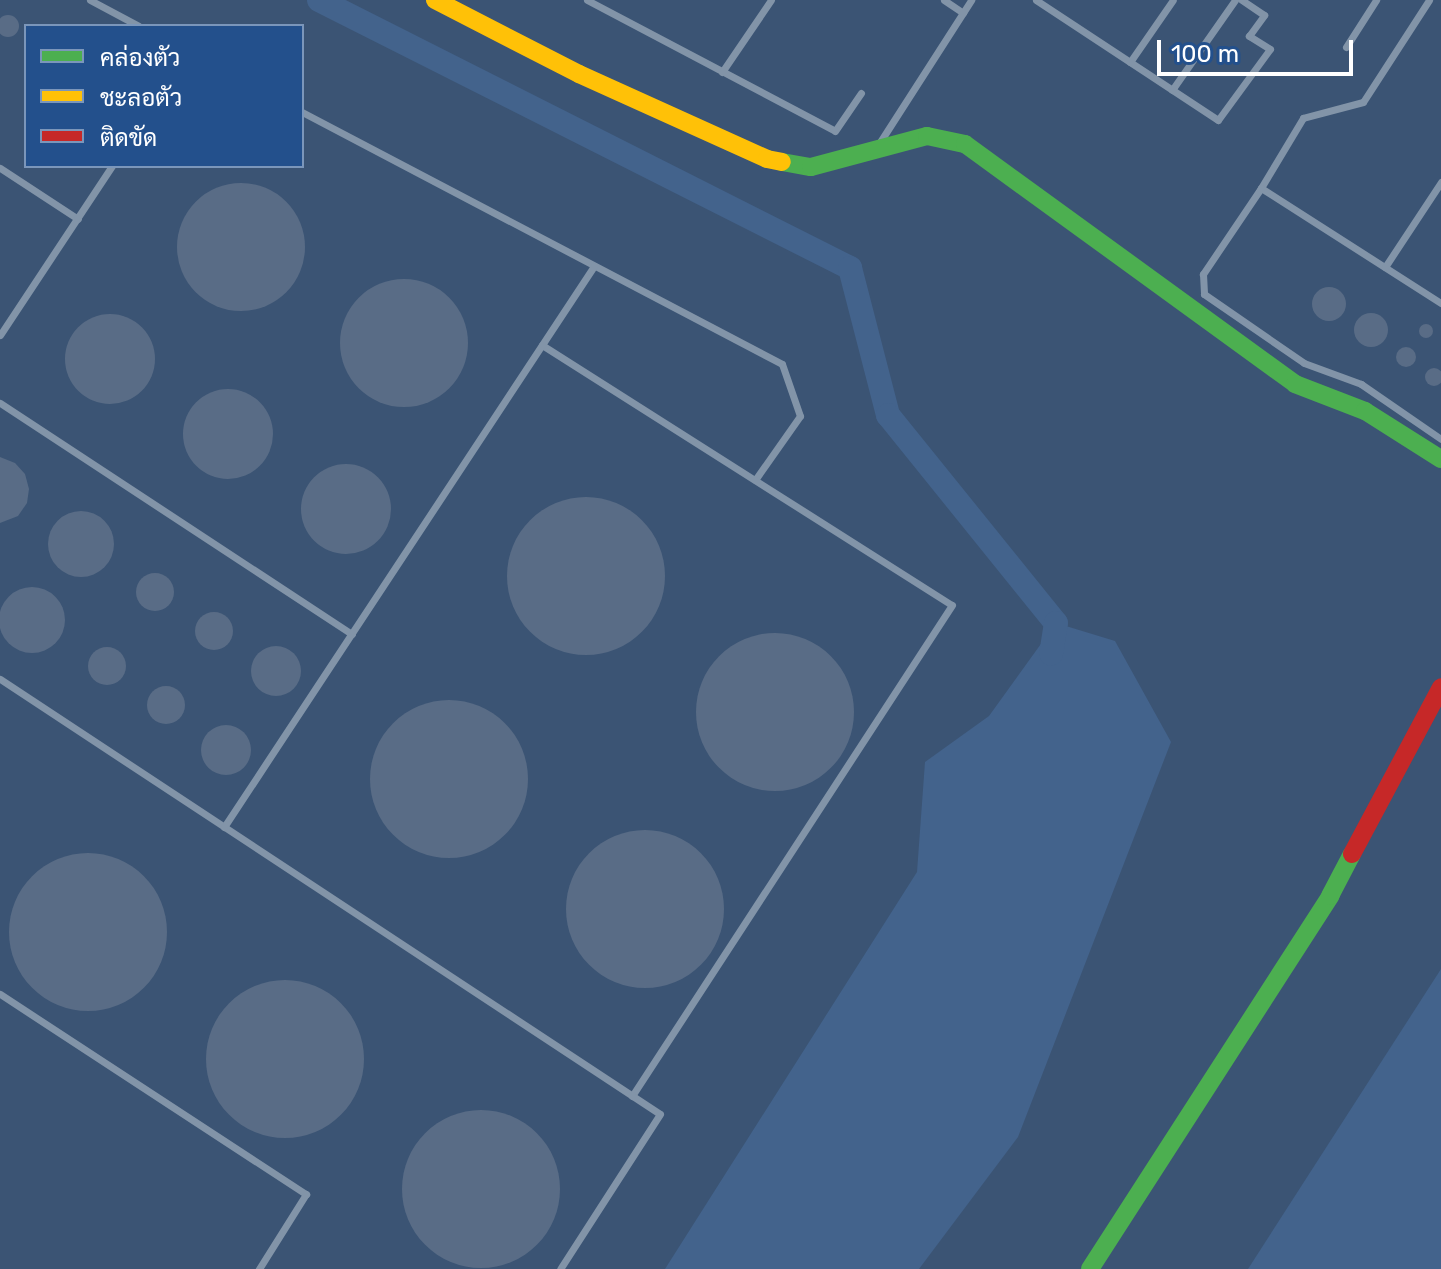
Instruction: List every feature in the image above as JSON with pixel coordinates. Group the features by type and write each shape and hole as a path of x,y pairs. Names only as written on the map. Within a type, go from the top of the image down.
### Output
{"street":[{"path":"435,0 579,74 767,159 811,167 876,147 927,136 965,144 1295,384 1365,411 1441,459"},
{"path":"1090,1269 1330,896 1441,687"}],"lane":[{"path":"90,0 135,24"},
{"path":"587,0 835,131 861,93"},
{"path":"722,72 771,0"},
{"path":"944,0 963,13"},
{"path":"876,147 971,0"},
{"path":"1036,0 1218,120 1270,49 1249,36 1264,15 1242,0"},
{"path":"1130,62 1173,0"},
{"path":"1172,90 1235,0"},
{"path":"1346,47 1376,0"},
{"path":"1429,0 1363,102 1303,118 1261,188 1203,274 1204,294 1304,363 1361,384 1441,439"},
{"path":"304,113 782,364 800,416 755,480"},
{"path":"0,168 78,219"},
{"path":"0,335 111,168"},
{"path":"1385,267 1441,182"},
{"path":"1261,188 1441,303"},
{"path":"224,827 594,266"},
{"path":"542,345 952,605 632,1096"},
{"path":"0,403 352,634"},
{"path":"0,679 660,1114 560,1269"},
{"path":"0,994 306,1194 259,1269"}],"water":[{"path":"1056,623 1115,641 1171,742 1018,1137 919,1269 665,1269 917,872 925,762 989,716"},
{"path":"1441,969 1441,1269 1248,1269"}],"building":[{"path":"8,15 18,22 16,34 8,37 0,34 0,18"},
{"path":"241,183 265,188 286,202 300,223 305,247 300,271 286,292 265,306 241,311 217,306 196,292 182,271 177,247 182,223 196,202 217,188"},
{"path":"404,279 428,284 449,298 463,319 468,343 463,367 449,388 428,402 404,407 380,402 359,388 345,367 340,343 345,319 359,298 380,284"},
{"path":"1329,287 1341,292 1346,304 1341,316 1329,321 1317,316 1312,304 1317,292"},
{"path":"1371,313 1383,318 1388,330 1383,342 1371,347 1359,342 1354,330 1359,318"},
{"path":"110,314 127,317 142,327 152,342 155,359 152,376 142,391 127,401 110,404 93,401 78,391 68,376 65,359 68,342 78,327 93,317"},
{"path":"1426,324 1433,331 1426,338 1419,331"},
{"path":"1406,347 1413,350 1416,357 1413,364 1406,367 1399,364 1396,357 1399,350"},
{"path":"1434,368 1440,371 1440,383 1434,386 1428,383 1425,377 1428,371"},
{"path":"228,389 245,392 260,402 270,417 273,434 270,451 260,466 245,476 228,479 211,476 196,466 186,451 183,434 186,417 196,402 211,392"},
{"path":"0,457 15,463 25,474 29,489 27,503 18,516 0,523"},
{"path":"346,464 363,467 378,477 388,492 391,509 388,526 378,541 363,551 346,554 329,551 314,541 304,526 301,509 304,492 314,477 329,467"},
{"path":"586,497 616,503 642,520 659,546 665,576 659,606 642,632 616,649 586,655 556,649 530,632 513,606 507,576 513,546 530,520 556,503"},
{"path":"81,511 94,514 104,521 111,531 114,544 111,557 104,567 94,574 81,577 68,574 58,567 51,557 48,544 51,531 58,521 68,514"},
{"path":"155,573 169,578 174,592 169,606 155,611 141,606 136,592 141,578"},
{"path":"32,587 45,590 55,597 62,607 65,620 62,633 55,643 45,650 32,653 19,650 9,643 2,633 -1,620 2,607 9,597 19,590"},
{"path":"214,612 228,617 233,631 228,645 214,650 200,645 195,631 200,617"},
{"path":"775,633 805,639 831,656 848,682 854,712 848,742 831,768 805,785 775,791 745,785 719,768 702,742 696,712 702,682 719,656 745,639"},
{"path":"276,646 294,653 301,671 294,689 276,696 258,689 251,671 258,653"},
{"path":"107,647 121,652 126,666 121,680 107,685 93,680 88,666 93,652"},
{"path":"166,686 180,691 185,705 180,719 166,724 152,719 147,705 152,691"},
{"path":"449,700 479,706 505,723 522,749 528,779 522,809 505,835 479,852 449,858 419,852 393,835 376,809 370,779 376,749 393,723 419,706"},
{"path":"226,725 244,732 251,750 244,768 226,775 208,768 201,750 208,732"},
{"path":"645,830 675,836 701,853 718,879 724,909 718,939 701,965 675,982 645,988 615,982 589,965 572,939 566,909 572,879 589,853 615,836"},
{"path":"88,853 118,859 144,876 161,902 167,932 161,962 144,988 118,1005 88,1011 58,1005 32,988 15,962 9,932 15,902 32,876 58,859"},
{"path":"285,980 315,986 341,1003 358,1029 364,1059 358,1089 341,1115 315,1132 285,1138 255,1132 229,1115 212,1089 206,1059 212,1029 229,1003 255,986"},
{"path":"481,1110 511,1116 537,1133 554,1159 560,1189 554,1219 537,1245 511,1262 481,1268 451,1262 425,1245 408,1219 402,1189 408,1159 425,1133 451,1116"}],"waterway":[{"path":"319,0 850,268 888,415 1056,623 1051,654"}],"traffic: fast":[{"path":"782,162 811,167 927,136 965,144 1295,384 1365,411 1441,459"},
{"path":"1090,1269 1330,896 1352,854"}],"traffic: slow":[{"path":"435,0 579,74 767,159 782,162"}],"traffic: jam":[{"path":"1352,854 1441,687"}]}
